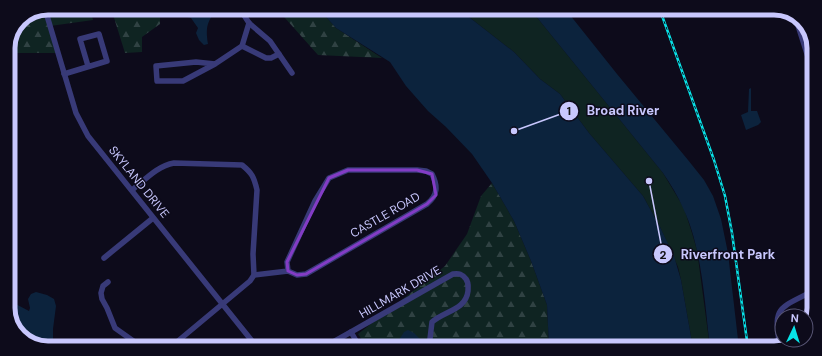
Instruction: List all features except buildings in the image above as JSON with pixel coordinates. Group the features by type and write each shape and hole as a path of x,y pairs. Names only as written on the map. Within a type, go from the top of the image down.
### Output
{"street":[{"name":"SKYLAND DRIVE","path":"47,15 76,114 88,136 252,341"},
{"path":"244,15 249,23 270,41 292,73"},
{"path":"215,64 196,62 156,66 157,81 183,81 215,64 242,46 249,23"},
{"path":"798,25 807,54"},
{"path":"64,74 107,61 99,34 80,39 88,66"},
{"path":"242,46 266,58 271,58 279,54"},
{"path":"132,190 154,172 166,165 174,163 242,165 250,171 255,180 257,190 253,254 254,275 250,281 177,341"},
{"name":"CASTLE ROAD","path":"254,275 288,272 297,275 306,274 433,200 436,195 437,188 432,174 426,171 417,170 348,170 329,178 315,201 287,262 288,272"},
{"path":"104,258 153,218"},
{"name":"HILLMARK DRIVE","path":"335,341 453,274 458,273 468,282 467,297 463,304 432,322 430,341"},
{"path":"108,282 103,286 101,293 102,299 115,328 132,341"},
{"path":"783,308 789,303 807,296"},
{"name":"HILLMARK DRIVE","path":"351,332 356,341"}],"highlighted area":[{"path":"348,170 417,170 432,174 436,195 427,204 306,274 297,275 288,271 287,262 329,178"}],"green space":[{"path":"48,15 92,15 93,20 50,26 58,53 15,53 16,39 20,29 29,20 35,17"},
{"path":"113,15 160,15 160,24 142,37 142,52 125,53"},
{"path":"282,15 324,15 336,28 382,58 318,55"},
{"path":"466,15 535,15 663,173 684,208 697,250 709,341 692,341 678,267 660,227 643,196 589,133 560,94 540,79 514,52"},
{"path":"492,183 514,221 547,305 549,341 363,341 358,334 445,266 467,234 481,196"}],"water":[{"path":"181,15 212,15 207,26 208,44 204,45 199,40 196,33 198,28 191,18"},
{"path":"324,15 466,15 514,52 540,79 560,94 589,133 643,196 674,256 681,280 692,341 549,341 547,305 514,221 492,183 472,154 428,111 406,86 390,62 336,28"},
{"path":"535,15 570,15 704,180 713,196 721,219 728,253 738,341 709,341 702,276 695,240 679,199 663,173"},
{"path":"751,88 751,111 757,111 761,122 758,125 746,130 741,115 748,112 749,89"},
{"path":"36,292 54,299 56,306 53,341 35,339 29,336 20,327 15,311 15,304 29,311 30,308 28,299 31,294"},
{"path":"408,330 414,333 420,341 398,341 404,332"}],"railway":[{"path":"662,15 714,160 725,196 732,233 747,341"}],"place":[{"name":"Broad River","path":"514,131"},
{"name":"Riverfront Park","path":"649,181"}]}
